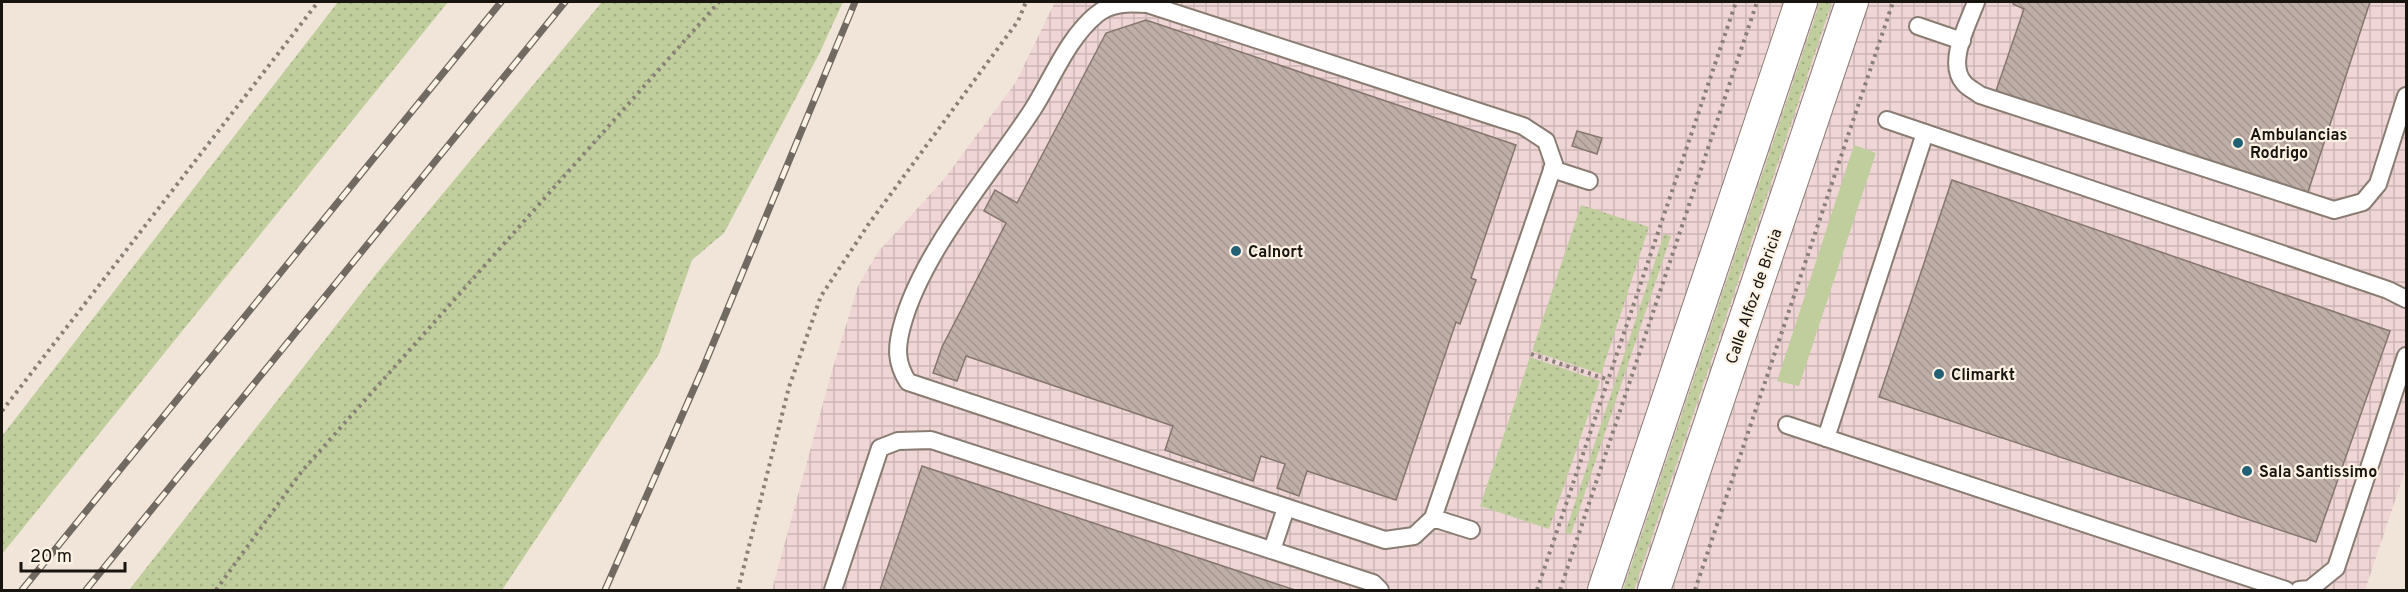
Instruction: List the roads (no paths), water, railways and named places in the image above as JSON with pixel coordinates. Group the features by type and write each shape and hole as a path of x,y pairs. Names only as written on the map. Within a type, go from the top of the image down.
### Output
{"street":[{"path":"1604,591 1801,2"},
{"name":"Calle Alfoz de Bricia","path":"1654,591 1852,2"}],"lane":[{"path":"1976,2 1957,55 1958,72 1964,83 1980,95 2334,210 2363,202 2378,184 2406,96"},
{"path":"1118,3 1148,4 1523,126 1546,141 1554,165 1433,518 1414,536 1384,540 1286,508 908,382 898,365 902,327 916,287 939,246 1032,110 1075,41 1096,14 1118,3"},
{"path":"1918,26 1962,41"},
{"path":"1887,120 2377,286 2406,299"},
{"path":"1826,438 1925,133"},
{"path":"1552,169 1589,181"},
{"path":"2299,591 2310,589 2336,568 2406,356"},
{"path":"1787,425 2286,591"},
{"path":"833,591 880,448 898,441 931,440 1373,583 1380,591"},
{"path":"1272,550 1286,508"},
{"path":"1433,518 1471,530"}],"railway":[{"path":"22,590 501,2"},
{"path":"86,590 565,2"},
{"path":"605,590 703,368 855,2"}],"place":[{"name":"Ambulancias Rodrigo","path":"2238,143"},
{"name":"Calnort","path":"1236,251"},
{"name":"Climarkt","path":"1939,374"},
{"name":"Sala Santissimo","path":"2247,471"}]}
